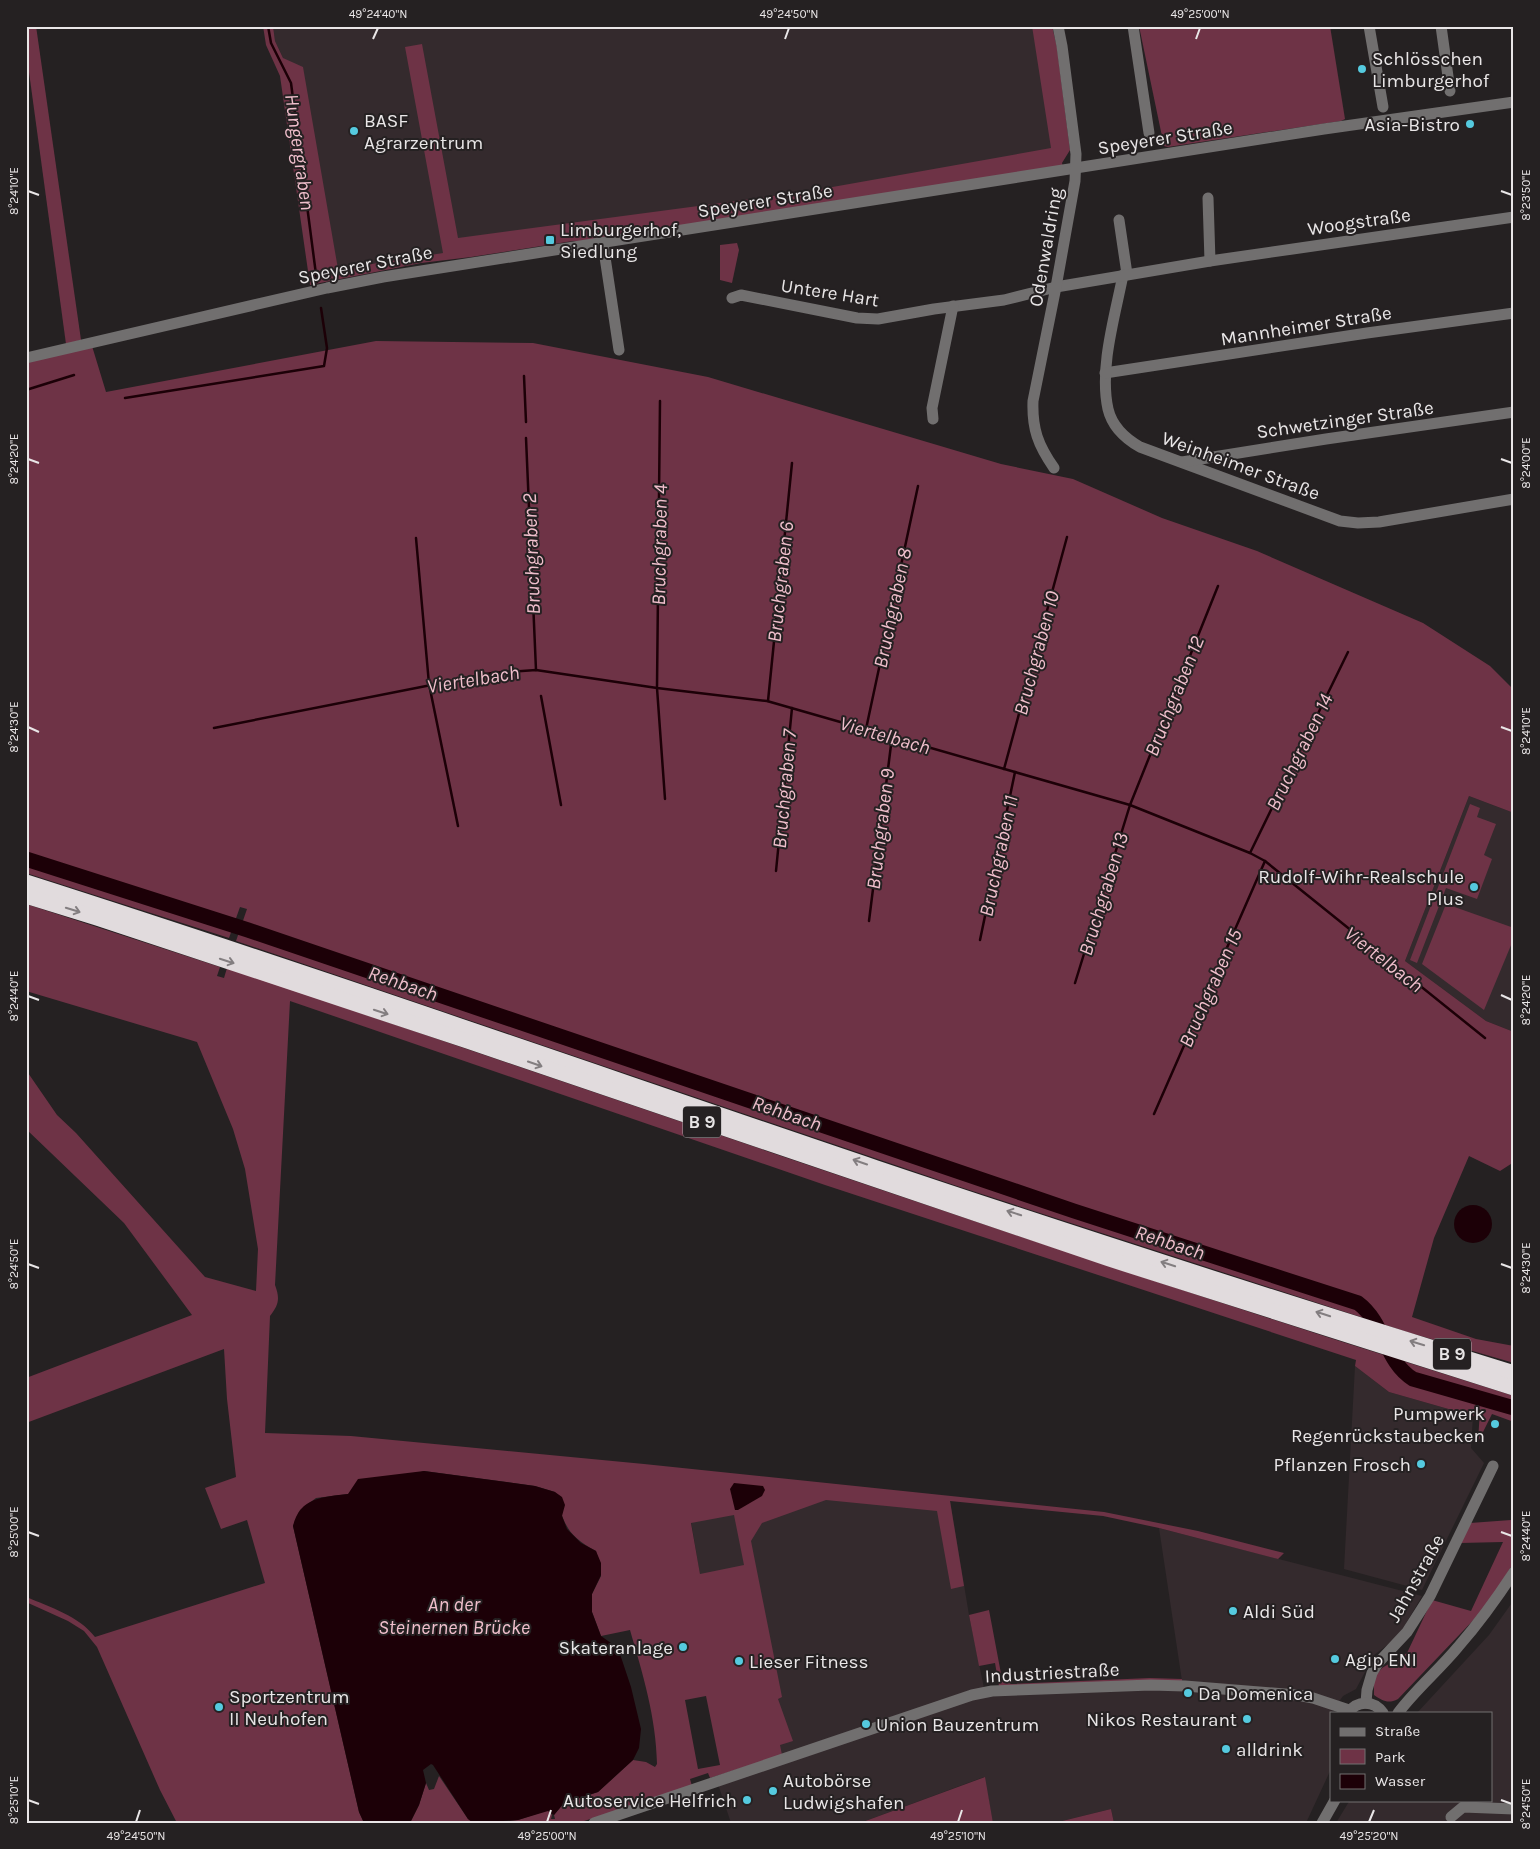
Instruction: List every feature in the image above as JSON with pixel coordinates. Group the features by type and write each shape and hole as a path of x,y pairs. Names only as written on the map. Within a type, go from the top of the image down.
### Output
{"highway":[{"name":"B 9","path":"26,882 223,945 1056,1227 1369,1329 1514,1373"},
{"name":"B 9","path":"26,896 449,1035 1100,1256 1514,1388"}],"street":[{"name":"Odenwaldring","path":"1054,468 1041,450 1032,416 1033,401 1056,287 1076,169 1076,154 1058,26"},
{"path":"1133,26 1149,133"},
{"path":"1369,26 1383,107"},
{"path":"1441,26 1450,91"},
{"name":"Speyerer Straße","path":"26,358 326,288 425,270 603,244 1393,118 1514,102"},
{"path":"1208,198 1210,261"},
{"name":"Woogstraße","path":"1056,287 1210,261 1514,217"},
{"path":"1119,220 1125,274"},
{"path":"603,244 618,350"},
{"name":"Weinheimer Straße","path":"1125,274 1104,373 1108,411 1121,434 1140,447 1340,521 1358,523 1380,522 1514,499"},
{"name":"Untere Hart","path":"732,298 741,295 857,318 878,320 953,306 1004,300 1056,287"},
{"path":"933,419 932,408 953,306"},
{"name":"Mannheimer Straße","path":"1104,373 1514,313"},
{"name":"Schwetzinger Straße","path":"1181,462 1514,412"},
{"name":"Jahnstraße","path":"1366,1703 1372,1673 1378,1663 1407,1632 1430,1596 1493,1466"},
{"path":"1399,1712 1458,1648 1514,1572"},
{"name":"Industriestraße","path":"594,1823 972,1695 992,1691 1151,1685 1185,1686 1314,1698 1332,1712"},
{"path":"1348,1711 1360,1704 1366,1703 1377,1706 1382,1711 1408,1700"},
{"name":"Industriestraße","path":"1321,1702 1332,1704 1348,1711"},
{"path":"1322,1823 1333,1802"},
{"path":"1451,1817 1463,1807 1514,1809"}],"shaded area":[{"path":"273,26 1052,26 1062,163 321,271 295,83 275,41"},
{"name":"Rudolf-Wihr-Realschule Plus","path":"1469,796 1514,813 1514,1032 1486,1021 1405,961"},
{"name":"Pflanzen Frosch","path":"1355,1366 1389,1392 1473,1416 1471,1448 1484,1463 1422,1590 1344,1569"},
{"path":"683,1473 950,1500 969,1615 984,1688 1182,1681 1159,1528 1422,1596 1398,1637 1374,1655 1356,1689 1343,1696 1330,1712 1330,1771 1306,1823 1114,1823 1111,1809 1054,1823 993,1823 984,1777 860,1823 731,1823 718,1784 736,1771 708,1623"},
{"path":"1514,1600 1514,1823 1336,1823 1349,1802 1492,1802 1492,1712 1418,1712 1489,1635"}],"green space":[{"path":"26,26 36,26 81,340 66,344 26,50"},
{"path":"263,26 273,26 275,41 283,58 303,67 338,269 443,253 405,47 422,44 458,238 810,191 1051,148 1032,26 1052,26 1057,47 1070,150 1062,163 1063,167 592,241 573,241 421,263 310,285 280,76 266,45"},
{"path":"1139,26 1330,26 1345,119 1168,147 1164,146"},
{"path":"737,243 739,250 732,283 720,280 720,245"},
{"path":"376,341 533,343 708,377 1001,464 1073,479 1162,518 1257,551 1423,623 1490,666 1514,690 1514,813 1469,796 1405,961 1486,1021 1514,1032 1514,1162 1500,1171 1469,1156 1434,1238 1412,1317 1476,1339 1514,1346 1514,1363 1407,1332 957,1186 236,941 247,909 240,907 229,938 26,873 26,363 92,346 106,392"},
{"path":"1470,804 1480,808 1477,817 1496,824 1484,855 1492,859 1477,899 1446,888 1417,963 1410,960"},
{"path":"26,904 220,967 217,976 224,978 227,968 1030,1240 1514,1396 1514,1422 1492,1414 1478,1442 1480,1409 1473,1416 1389,1392 1355,1366 1356,1360 825,1185 290,1001 275,1285 278,1298 277,1305 270,1316 265,1433 351,1436 644,1464 1104,1512 1198,1531 1284,1553 1278,1559 1159,1528 1103,1516 950,1501 964,1586 951,1589 937,1511 826,1500 762,1523 751,1541 782,1697 778,1699 793,1741 780,1745 782,1755 710,1778 708,1773 690,1779 692,1786 578,1823 487,1823 518,1820 548,1810 552,1815 551,1819 555,1819 554,1815 564,1803 598,1792 633,1760 646,1762 655,1767 657,1764 656,1747 651,1713 630,1630 601,1636 592,1612 592,1594 601,1576 596,1551 572,1534 564,1521 555,1492 535,1486 424,1471 348,1494 316,1498 300,1510 293,1526 359,1812 364,1823 177,1823 160,1790 97,1647 84,1631 68,1621 26,1602 26,1597 81,1623 95,1637 265,1583 247,1520 221,1529 205,1488 236,1477 227,1399 224,1349 26,1423 26,1378 192,1315 124,1223 26,1129 26,1070 57,1115 76,1133 205,1277 256,1291 258,1249 245,1169 233,1129 197,1042 26,991","holes":["734,1515 744,1565 700,1574 691,1523","706,1696 720,1765 698,1769 685,1700"]},
{"path":"1446,904 1514,928 1514,938 1484,1010 1422,964"},
{"path":"1514,1515 1514,1562 1482,1611 1398,1699 1386,1701 1374,1695 1374,1678 1382,1668 1407,1653 1432,1600 1471,1611 1503,1542 1460,1543 1470,1523 1511,1520"},
{"path":"989,1610 1002,1679 1011,1684 1150,1678 1182,1679 1182,1681 999,1686 995,1663 979,1666 969,1615"},
{"path":"439,1776 468,1819 475,1823 410,1823 419,1805 426,1783 429,1790 434,1789"},
{"path":"985,1777 993,1823 860,1823"},
{"path":"1111,1809 1114,1823 1054,1823"}],"water":[{"path":"1473,1205 1486,1211 1492,1224 1486,1237 1473,1243 1460,1237 1454,1224 1460,1211"},
{"name":"An der Steinernen Brücke","path":"424,1471 535,1486 555,1492 562,1497 565,1505 562,1516 567,1529 581,1543 596,1551 601,1563 601,1575 592,1594 592,1612 601,1636 618,1648 631,1687 641,1729 639,1748 633,1760 598,1792 564,1803 554,1815 548,1811 518,1820 473,1823 468,1819 431,1764 423,1770 426,1783 419,1805 410,1823 364,1823 359,1812 293,1526 296,1516 307,1504 321,1498 348,1494 358,1479"},
{"path":"734,1483 763,1486 765,1490 762,1496 735,1510 730,1489"}],"waterway":[{"name":"Hungergraben","path":"268,26 271,43 291,83 317,282"},
{"name":"Hungergraben","path":"125,398 324,366 327,348 321,308"},
{"name":"Hungergraben","path":"26,390 74,375"},
{"name":"Bruchgraben 2","path":"524,376 526,422"},
{"name":"Bruchgraben 4","path":"660,401 657,688 665,799"},
{"name":"Bruchgraben 2","path":"526,438 536,670"},
{"name":"Bruchgraben 6","path":"768,701 792,463"},
{"name":"Bruchgraben 8","path":"866,729 918,486"},
{"name":"Bruchgraben 10","path":"1004,769 1067,537"},
{"name":"Viertelbach","path":"416,538 429,684 458,826"},
{"name":"Bruchgraben 12","path":"1075,983 1130,805 1218,586"},
{"name":"Bruchgraben 14","path":"1250,853 1348,652"},
{"name":"Viertelbach","path":"214,728 492,673 536,670 657,688 767,701 1130,805 1250,853 1265,861 1485,1038"},
{"path":"541,696 561,805"},
{"name":"Bruchgraben 7","path":"776,871 792,708"},
{"name":"Bruchgraben 9","path":"869,921 892,737"},
{"name":"Bruchgraben 11","path":"980,940 1015,772"},
{"name":"Rehbach","path":"26,859 248,930 1074,1211 1358,1303 1374,1321 1396,1363 1413,1379 1514,1408"},
{"name":"Bruchgraben 15","path":"1154,1114 1265,861"}],"place":[{"name":"Schlösschen Limburgerhof","path":"1362,69"},
{"name":"Asia-Bistro","path":"1470,124"},
{"name":"BASF Agrarzentrum","path":"354,131"},
{"name":"Limburgerhof, Siedlung","path":"550,240"},
{"name":"Rudolf-Wihr-Realschule Plus","path":"1474,887"},
{"name":"Pumpwerk Regenrückstaubecken","path":"1495,1424"},
{"name":"Pflanzen Frosch","path":"1421,1464"},
{"name":"Aldi Süd","path":"1233,1611"},
{"name":"Skateranlage","path":"683,1647"},
{"name":"Agip ENI","path":"1335,1659"},
{"name":"Lieser Fitness","path":"739,1661"},
{"name":"Da Domenica","path":"1188,1693"},
{"name":"Sportzentrum II Neuhofen","path":"219,1707"},
{"name":"Nikos Restaurant","path":"1247,1719"},
{"name":"Union Bauzentrum","path":"866,1724"},
{"name":"alldrink","path":"1226,1749"},
{"name":"Autobörse Ludwigshafen","path":"773,1791"},
{"name":"Autoservice Helfrich","path":"747,1800"}],"water label":[{"name":"Bruchgraben 13","path":"1103,894"}]}
